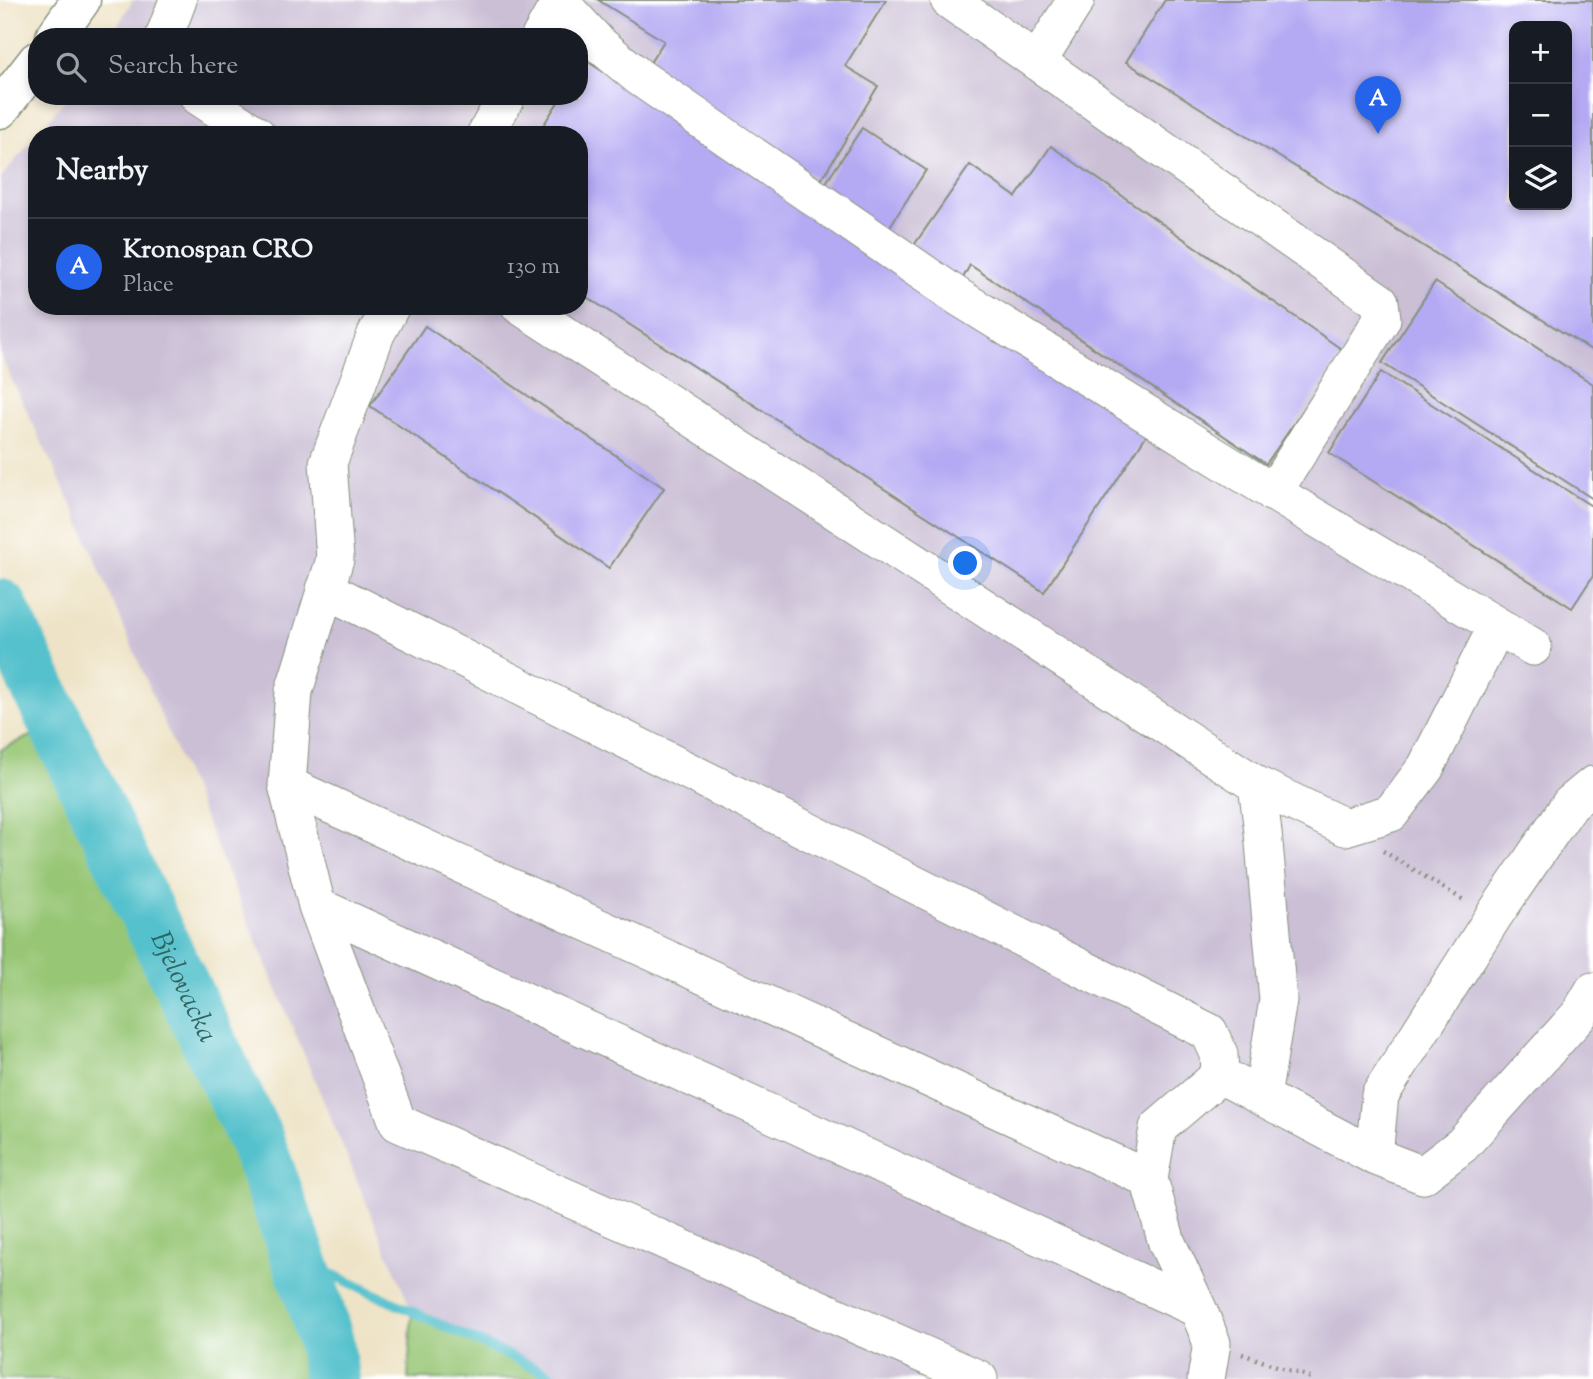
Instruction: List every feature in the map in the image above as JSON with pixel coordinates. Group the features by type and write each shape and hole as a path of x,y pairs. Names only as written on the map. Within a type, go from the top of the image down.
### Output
{"main road":[{"path":"61,28 81,0"},
{"path":"0,108 28,72"}],"lane":[{"path":"167,28 178,0"},
{"path":"949,0 1380,302 1382,319 1273,493"},
{"path":"1037,62 1076,0"},
{"path":"545,28 560,1 584,28"},
{"path":"588,32 639,77 960,298 1273,493 1533,647"},
{"path":"212,105 243,126"},
{"path":"490,126 502,105"},
{"path":"386,315 376,334 328,463 335,559 294,691 287,785 317,906 398,1123 979,1379"},
{"path":"534,315 1256,785 1345,827 1391,813 1426,767 1497,626"},
{"path":"326,589 1209,1032 1219,1054 1220,1076"},
{"path":"287,785 1149,1179"},
{"path":"1256,785 1263,832 1278,1000 1262,1097"},
{"path":"1374,1156 1380,1095 1493,918 1570,804 1593,785"},
{"path":"317,906 1198,1309"},
{"path":"1220,1076 1374,1156 1423,1175 1462,1145 1578,1015 1593,991"},
{"path":"1206,1379 1212,1343 1167,1243 1149,1179 1158,1128 1220,1076"}],"path":[{"path":"1345,827 1493,918"},
{"path":"1212,1343 1314,1379"}],"shaded area":[{"path":"133,0 1593,0 1593,1379 559,1379 412,1311 78,518 0,355 0,179 28,145 28,315 588,315 588,126 43,126 61,105 588,105 588,28 116,28"}],"green space":[{"path":"56,724 256,1140 308,1282 326,1342 331,1379 0,1379 0,750"},
{"path":"412,1311 559,1379 408,1379"}],"building":[{"path":"598,0 886,0 845,66 878,86 821,180 644,72 664,41"},
{"path":"1165,0 1593,0 1593,351 1126,62"},
{"path":"588,62 1153,425 1044,592 588,298 588,126 543,126 556,105 588,105"},
{"path":"862,128 926,170 883,237 818,195"},
{"path":"1051,146 1344,351 1266,464 970,265 955,293 905,258 970,165 1016,197"},
{"path":"1435,282 1593,384 1593,499 1382,363"},
{"path":"425,326 664,488 609,568 370,406"},
{"path":"1381,372 1593,507 1593,576 1572,608 1329,453"}],"waterway":[{"name":"Bjelovacka","path":"0,607 256,1140 312,1294 326,1342 331,1379"},
{"path":"299,1259 559,1379"}],"place":[{"name":"Kronospan CRO","path":"1378,134"}]}
